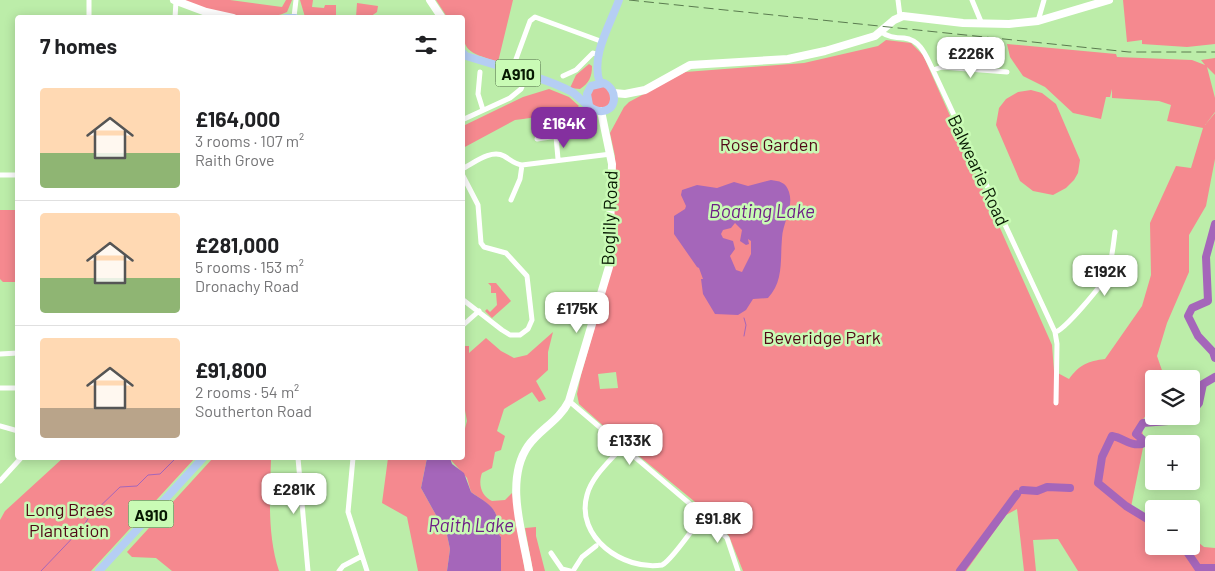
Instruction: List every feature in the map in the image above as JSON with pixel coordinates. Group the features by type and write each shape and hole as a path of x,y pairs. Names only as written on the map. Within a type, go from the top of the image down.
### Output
{"main road":[{"path":"175,0 220,15"},
{"path":"430,0 440,15"},
{"path":"600,83 597,64 599,55 619,0"},
{"path":"614,93 625,94 645,90 690,65 796,58 869,38 881,32 900,16 982,24 1038,21 1109,0"},
{"name":"A910","path":"465,53 574,93 594,110 601,111"},
{"path":"574,93 589,89 600,83 608,85 614,93 613,104 601,111"},
{"path":"589,89 586,97 589,105"},
{"name":"Boglily Road","path":"529,571 517,500 521,461 527,447 561,416 569,401 608,271 611,154 601,111"},
{"name":"A910","path":"99,571 201,460"}],"street":[{"path":"89,0 89,15"},
{"path":"175,0 175,15"},
{"path":"294,15 296,0"},
{"path":"898,0 900,16"},
{"path":"972,0 982,24"},
{"path":"1038,21 1044,0"},
{"path":"512,71 530,20 535,17 603,42"},
{"name":"Balwearie Road","path":"881,32 886,36 914,41 922,48 1055,332"},
{"path":"563,76 576,70 593,53 599,55"},
{"path":"933,70 942,68 1007,72"},
{"path":"480,72 478,94 483,110"},
{"path":"465,119 518,92 526,76"},
{"path":"537,139 578,133"},
{"path":"556,136 558,159"},
{"path":"465,167 494,154 502,155 515,164 522,165 558,159 611,154"},
{"path":"511,200 520,180 522,165"},
{"path":"0,175 15,175"},
{"path":"465,180 478,205 481,243 484,247 506,253 527,276 532,320 528,329 520,335 510,334 465,301"},
{"path":"1056,404 1057,344 1055,332 1060,332 1069,323 1083,303 1100,286 1111,262 1115,232"},
{"path":"465,323 478,311"},
{"path":"0,354 15,353"},
{"path":"0,388 15,388"},
{"path":"569,401 703,515 726,538 738,571"},
{"path":"0,426 15,430"},
{"path":"623,446 597,476 587,495 585,519 596,546 609,558 622,565 651,569 669,560 703,515"},
{"path":"0,481 19,460"},
{"path":"298,460 308,571"},
{"path":"353,460 348,512 355,541 367,571"},
{"path":"551,553 562,569 572,571 582,557 596,546"},
{"path":"339,571 343,566 362,556"}],"green space":[{"path":"181,0 230,0 282,7 286,0 292,0 287,12 279,15 234,15"},
{"path":"300,0 313,0 312,7 324,8 325,5 336,5 336,15 304,15"},
{"path":"436,0 513,0 498,62 468,49 465,44 465,15 446,15"},
{"path":"1123,0 1215,0 1215,44 1187,47 1142,44 1142,40 1127,42"},
{"path":"357,3 378,6 377,12 373,15 356,15"},
{"name":"Beveridge Park","path":"886,40 911,43 923,55 1052,345 1054,371 1069,379 1084,364 1105,359 1142,306 1151,275 1150,223 1176,166 1191,168 1203,128 1167,121 1171,105 1159,101 1112,98 1112,89 1110,97 1106,97 1101,119 1073,113 1045,87 1023,76 1010,57 1007,44 1116,54 1117,57 1192,60 1205,65 1201,60 1215,58 1215,75 1207,67 1215,98 1215,112 1205,125 1215,113 1215,159 1206,206 1189,235 1189,272 1167,323 1157,356 1162,370 1145,370 1145,417 1141,422 1144,443 1131,507 1145,514 1145,555 1200,555 1200,544 1204,547 1215,548 1215,571 1078,571 1058,539 1033,540 1036,571 1024,571 1017,509 1006,515 966,571 743,571 729,536 711,515 617,438 579,404 577,394 581,375 612,268 615,156 610,133 624,107 629,102 685,72 804,63 878,46","holes":["616,372 618,388 600,389 598,374"]},
{"path":"589,64 592,66 592,70 588,82 580,89 570,88 576,75"},
{"path":"601,86 609,89 612,97 609,105 601,108 593,105 590,97 593,89"},
{"path":"549,89 569,97 579,106 574,110 583,122 580,123 571,112 515,120 465,147 465,125 523,97"},
{"path":"1031,90 1042,93 1056,104 1080,160 1078,173 1074,180 1066,188 1053,195 1033,191 1020,181 996,125 999,108 1006,99 1018,92"},
{"path":"0,210 15,210 15,282 3,282 0,279"},
{"path":"488,283 496,283 511,301 492,318 485,311 487,309 490,312 497,305 496,293 491,293 491,286"},
{"path":"553,332 548,352 548,370 536,381 546,399 539,402 532,392 504,409 497,431 505,436 501,450 495,452 492,468 482,473 481,477 481,489 488,499 492,501 505,500 512,493 525,571 501,571 501,537 497,530 495,513 493,509 471,492 467,478 451,460 465,460 465,428 467,421 465,410 465,346 469,346 469,353 486,338 501,351 514,358 527,355"},
{"name":"Long Braes Plantation","path":"61,460 193,460 91,571 0,571 0,520 5,511"},
{"path":"211,460 271,460 271,529 279,571 172,571 156,558 132,557 127,552"},
{"path":"388,460 427,460 421,488 447,535 450,549 447,571 418,571 407,517 382,503"},
{"path":"536,527 536,536 545,571 533,571 525,528"}],"water":[{"name":"Boating Lake","path":"774,180 784,184 788,189 790,203 782,238 779,277 768,298 753,299 746,310 738,315 715,314 703,294 701,279 703,279 699,268 674,234 674,216 685,209 686,206 681,195 682,190 697,185 717,188 734,182 748,186","holes":["735,223 742,230 740,241 746,245 749,244 748,239 751,241 751,254 742,272 736,270 730,256 735,249 733,241 723,238 721,234 723,230 731,228"]},
{"name":"Raith Lake","path":"427,460 451,460 452,464 464,473 471,492 493,509 497,518 497,528 501,537 501,571 447,571 450,549 447,535 421,488"}],"waterway":[{"path":"1215,224 1206,257 1208,301 1192,308 1188,316 1198,336 1213,352 1215,358"},
{"path":"744,318 746,325 744,336"},
{"path":"1200,398 1203,384 1215,377"},
{"path":"1145,423 1136,434 1142,439 1142,444 1130,443 1112,436 1102,457 1098,483 1126,506 1145,518"},
{"path":"41,571 83,527 89,517 120,487 137,486 148,475 160,474 174,460"},
{"path":"1023,490 1037,491 1047,487 1070,488"},
{"path":"960,571 1017,494"},
{"path":"1189,555 1198,568 1215,568"}],"railway":[{"path":"629,0 1129,52 1215,52"}],"park label":[{"name":"Rose Garden","path":"769,144"}]}
